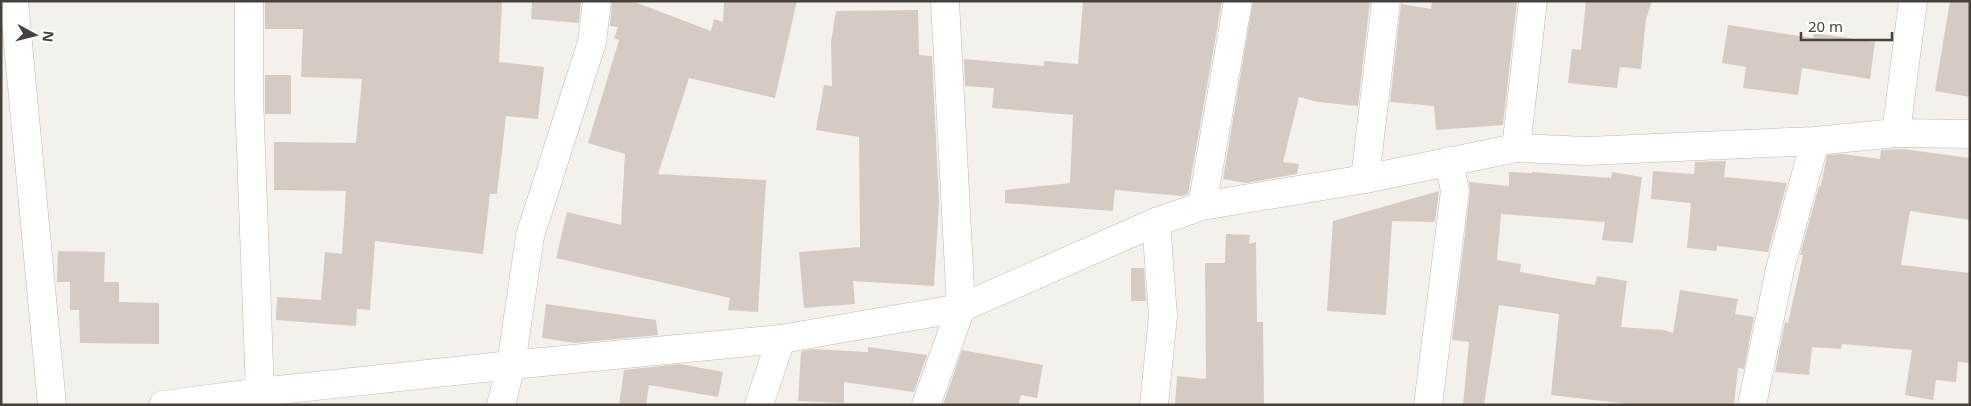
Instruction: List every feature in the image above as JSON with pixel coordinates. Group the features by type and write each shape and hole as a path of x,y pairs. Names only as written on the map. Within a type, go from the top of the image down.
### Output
{"street":[{"path":"14,1 52,405"},
{"path":"249,1 249,106 260,392"},
{"path":"501,405 511,365 530,236 592,42 597,1"},
{"path":"926,405 961,308 946,1"},
{"path":"1202,206 1238,1"},
{"path":"1365,179 1386,1"},
{"path":"1516,148 1534,1"},
{"path":"1896,133 1913,1"},
{"path":"162,405 260,392 511,365 781,339 961,308 1156,222 1202,206 1365,179 1516,148 1587,151 1815,141 1896,133 1970,134"},
{"path":"1752,405 1780,269 1815,141"},
{"path":"1428,405 1455,191 1449,161"},
{"path":"1154,405 1163,316 1156,222"},
{"path":"759,405 781,339"}],"building":[{"path":"265,1 502,1 499,62 544,67 538,119 506,116 497,194 490,194 483,254 375,241 370,310 357,309 356,326 276,320 277,297 321,300 325,252 342,254 346,191 274,190 274,142 356,143 362,79 301,77 303,29 265,29"},
{"path":"532,1 581,1 579,23 531,19"},
{"path":"612,1 632,1 711,31 714,19 723,22 724,1 797,1 775,98 689,78 658,174 766,180 758,312 728,310 730,298 556,258 567,212 621,225 625,154 588,143 619,40 614,38 618,27 610,26"},
{"path":"1083,1 1222,1 1188,194 1182,196 1115,190 1113,211 1005,203 1005,190 1070,183 1073,115 992,108 994,88 965,86 964,59 1044,66 1044,61 1078,64"},
{"path":"1253,1 1370,1 1358,106 1318,102 1299,97 1283,162 1299,164 1297,174 1246,183 1223,179"},
{"path":"1432,1 1517,1 1503,125 1436,130 1434,106 1390,102 1401,4 1431,9"},
{"path":"1586,1 1652,1 1646,19 1641,69 1620,67 1617,88 1568,83 1572,49 1581,50"},
{"path":"1950,1 1970,1 1970,97 1935,91"},
{"path":"918,10 919,55 932,56 939,203 934,286 853,281 855,304 804,308 799,252 860,247 859,137 816,130 824,85 832,86 831,42 836,11"},
{"path":"1728,25 1813,38 1814,33 1875,42 1870,79 1802,68 1798,95 1743,88 1746,67 1722,63"},
{"path":"265,75 291,75 291,114 265,114"},
{"path":"1903,149 1970,158 1970,220 1910,211 1901,265 1970,273 1970,363 1958,362 1956,382 1936,380 1933,400 1905,395 1912,350 1842,344 1841,349 1812,347 1809,375 1775,372 1785,322 1788,323 1803,255 1800,255 1819,186 1821,186 1827,155 1843,154 1880,159 1881,150"},
{"path":"1726,161 1724,177 1787,183 1768,252 1717,246 1717,251 1687,248 1691,203 1651,199 1653,171 1694,174 1695,162"},
{"path":"1509,172 1611,178 1612,172 1642,177 1633,243 1602,240 1605,222 1501,214 1497,260 1521,264 1520,272 1595,285 1597,276 1627,281 1621,327 1664,330 1673,333 1680,290 1738,299 1735,314 1754,317 1744,369 1738,368 1734,405 1637,405 1551,395 1559,314 1499,305 1484,405 1463,405 1469,342 1452,340 1470,193 1469,182 1509,186"},
{"path":"1439,191 1435,222 1392,221 1386,315 1327,311 1333,221"},
{"path":"1226,234 1250,235 1249,244 1256,242 1257,322 1263,322 1264,405 1175,405 1177,376 1206,379 1205,263 1225,263"},
{"path":"58,251 105,252 104,282 119,282 119,302 159,303 159,344 80,343 79,310 70,310 70,282 57,282"},
{"path":"1131,268 1144,268 1146,301 1131,301"},
{"path":"546,304 656,320 658,335 575,343 542,338"},
{"path":"868,347 927,355 914,392 844,382 844,403 798,401 801,351 813,349 868,352"},
{"path":"962,350 1043,365 1037,398 1021,395 1018,405 943,405"},
{"path":"680,364 723,372 718,397 649,385 646,405 619,405 624,370"}]}
